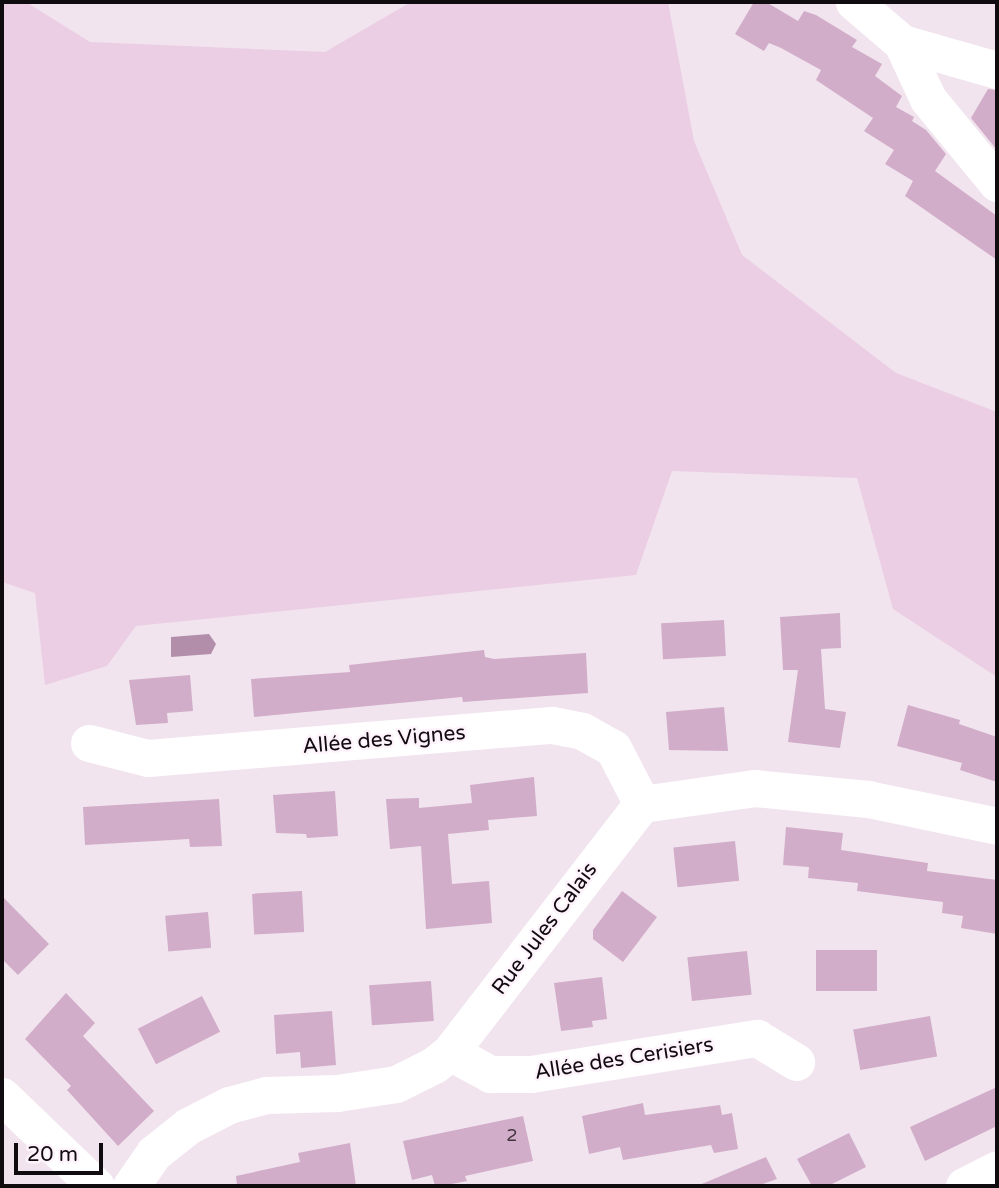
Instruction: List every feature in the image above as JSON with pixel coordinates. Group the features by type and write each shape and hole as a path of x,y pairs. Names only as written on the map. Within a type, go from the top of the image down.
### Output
{"street":[{"path":"853,2 902,43 997,70"},
{"path":"902,43 928,99 997,183"},
{"name":"Allée des Vignes","path":"89,743 148,758 552,725 582,731 613,748 642,804"},
{"path":"642,804 754,788 868,799 997,826"},
{"name":"Rue Jules Calais","path":"131,1186 154,1153 188,1126 229,1105 266,1095 337,1093 396,1084 450,1052 642,804"},
{"name":"Allée des Cerisiers","path":"450,1052 490,1074 531,1074 757,1038 796,1062"},
{"path":"2,1096 96,1186"},
{"path":"964,1186 997,1169"}],"shaded area":[{"path":"2,2 26,2 90,42 325,52 411,2 668,2 694,141 742,255 896,373 997,412 997,677 893,609 857,478 672,471 636,575 136,626 107,666 45,685 35,593 2,582"},
{"path":"209,634 216,644 211,654 171,657 171,637"}],"building":[{"path":"754,2 766,2 798,21 804,11 816,15 857,40 852,47 882,64 875,76 902,96 896,107 914,117 912,121 926,130 946,154 935,171 997,216 997,260 905,196 913,181 885,164 894,150 864,131 873,118 816,80 821,70 781,48 769,43 764,51 735,34"},
{"path":"988,89 997,90 997,150 971,118"},
{"path":"840,613 841,648 821,649 825,709 846,712 840,748 788,742 798,670 783,670 780,617"},
{"path":"724,620 726,656 663,659 661,623"},
{"path":"484,650 485,657 494,659 586,653 588,693 463,702 462,697 254,717 251,679 350,672 349,665"},
{"path":"190,675 193,711 167,713 168,723 136,725 129,680"},
{"path":"908,705 960,720 959,724 997,737 997,782 960,770 962,763 897,746"},
{"path":"724,707 728,751 669,750 666,712"},
{"path":"534,777 537,816 488,820 489,830 448,834 452,884 489,881 492,923 426,929 421,846 390,849 386,799 419,798 419,808 472,803 470,785"},
{"path":"335,791 338,836 307,838 306,834 276,833 273,795"},
{"path":"219,799 222,846 190,847 189,839 85,845 83,807"},
{"path":"786,827 843,833 841,850 928,863 927,871 997,880 997,934 961,928 963,916 942,913 943,902 857,891 858,883 808,878 809,867 783,865"},
{"path":"735,841 739,881 678,887 673,847"},
{"path":"302,891 304,932 254,935 252,894"},
{"path":"622,891 657,917 623,962 593,939 593,930"},
{"path":"2,896 49,944 18,975 2,959"},
{"path":"208,912 211,948 168,952 165,916"},
{"path":"816,950 877,950 877,991 816,991"},
{"path":"747,951 752,995 692,1001 687,957"},
{"path":"602,977 607,1019 592,1021 593,1027 561,1031 554,983"},
{"path":"431,981 434,1021 372,1025 369,985"},
{"path":"66,993 95,1023 83,1036 154,1111 118,1146 67,1090 71,1086 25,1039"},
{"path":"202,996 220,1032 156,1064 138,1029"},
{"path":"332,1011 336,1065 301,1068 300,1052 276,1054 274,1015"},
{"path":"930,1016 937,1056 860,1070 853,1030"},
{"path":"997,1087 997,1126 925,1161 910,1127"},
{"path":"643,1103 645,1115 720,1105 722,1115 732,1113 738,1149 714,1153 711,1145 623,1160 620,1147 589,1154 582,1116"},
{"path":"523,1116 533,1161 465,1176 467,1181 441,1186 435,1186 432,1175 412,1180 403,1141"},
{"path":"849,1133 866,1167 828,1186 812,1186 797,1159"},
{"path":"350,1143 356,1186 237,1186 236,1176 300,1162 298,1153"},
{"path":"766,1157 777,1179 757,1186 697,1186"}]}
